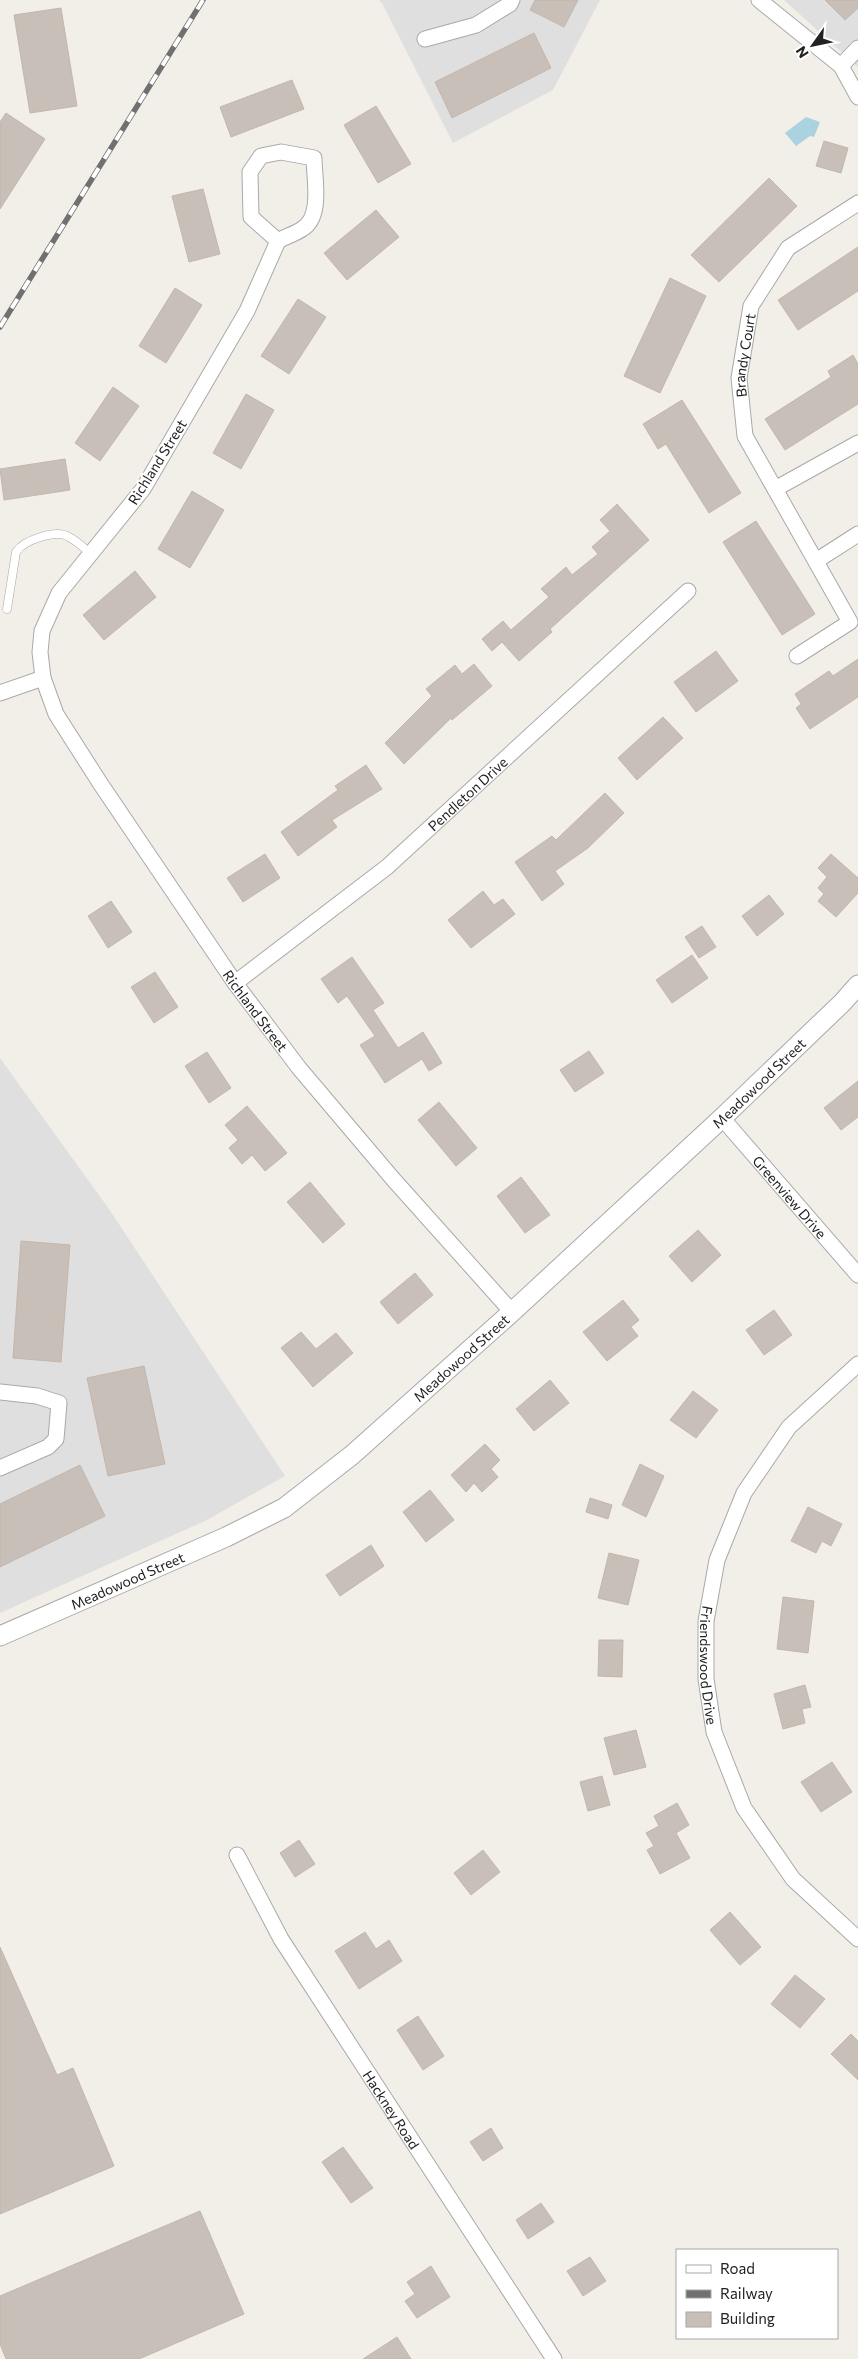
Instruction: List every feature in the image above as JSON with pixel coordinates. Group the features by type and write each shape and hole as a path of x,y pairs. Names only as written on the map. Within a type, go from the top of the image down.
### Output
{"street":[{"path":"425,39 476,25 510,4 512,0"},
{"path":"759,0 842,66 858,97"},
{"path":"842,66 858,48"},
{"path":"282,152 314,158 315,212 304,229 278,241 251,217 250,172 261,156 282,152"},
{"name":"Brandy Court","path":"797,656 850,622 745,436 739,378 751,306 788,248 858,203"},
{"name":"Richland Street","path":"278,241 247,311 143,490 59,593 42,631 40,652 43,678 56,714 100,783 235,983 305,1075 393,1179 512,1312"},
{"path":"775,489 858,443"},
{"path":"816,561 858,534"},
{"name":"Pendleton Drive","path":"235,983 387,867 688,591"},
{"path":"0,693 43,678"},
{"name":"Meadowood Street","path":"0,1636 226,1537 284,1508 352,1455 512,1312 722,1118 844,1002 858,985"},
{"name":"Greenview Drive","path":"722,1118 858,1275"},
{"name":"Friendswood Drive","path":"858,1364 788,1427 744,1493 717,1560 706,1621 706,1679 714,1732 744,1808 793,1879 858,1939"},
{"path":"0,1392 36,1396 59,1402 56,1439 48,1447 0,1468"},
{"name":"Hackney Road","path":"237,1854 281,1939 554,2359"}],"lane":[{"path":"7,609 16,552 21,545 30,540 60,534 68,536 91,554"}],"shaded area":[{"path":"379,0 600,0 553,90 453,143"},
{"path":"784,0 858,0 858,67"},
{"path":"0,1058 109,1209 285,1476 207,1520 0,1613"}],"water":[{"path":"806,117 820,122 814,137 810,136 796,146 785,133"}],"building":[{"path":"535,0 578,0 564,27 530,10"},
{"path":"825,0 858,0 858,8 845,20"},
{"path":"61,8 77,106 30,113 14,15"},
{"path":"534,33 551,68 452,118 435,82"},
{"path":"292,80 304,109 231,137 220,107"},
{"path":"376,106 411,164 378,183 344,125"},
{"path":"6,113 45,139 0,209 0,122"},
{"path":"824,141 848,148 841,173 816,166"},
{"path":"769,178 797,206 719,282 691,255"},
{"path":"203,189 220,254 189,262 172,196"},
{"path":"376,210 399,237 347,280 324,253"},
{"path":"858,247 858,291 798,330 778,300"},
{"path":"670,278 706,296 660,393 624,376"},
{"path":"175,288 202,305 166,363 139,346"},
{"path":"298,299 326,317 289,374 261,356"},
{"path":"853,355 858,364 858,404 785,450 765,419 831,377 828,371"},
{"path":"113,387 139,406 100,461 75,443"},
{"path":"246,394 274,410 241,469 213,453"},
{"path":"682,400 741,493 709,513 666,444 658,449 643,424"},
{"path":"65,459 70,490 4,500 0,469"},
{"path":"192,491 224,510 190,568 158,549"},
{"path":"617,504 649,540 550,629 552,632 519,661 502,642 492,651 482,639 503,621 511,630 549,597 541,589 566,567 572,575 598,554 592,547 610,531 600,520"},
{"path":"756,521 815,614 782,635 723,542"},
{"path":"135,571 156,597 104,640 83,615"},
{"path":"716,651 738,681 696,712 674,682"},
{"path":"858,659 858,697 810,729 796,708 801,704 795,694 829,671 833,676"},
{"path":"474,664 492,686 452,720 451,718 404,764 385,743 432,696 426,689 455,665 462,674"},
{"path":"663,717 683,738 637,780 618,758"},
{"path":"366,765 382,789 332,820 337,827 298,856 281,832 338,790 335,786"},
{"path":"605,793 624,813 588,848 555,871 564,884 542,901 515,862 552,836 556,840"},
{"path":"265,854 280,878 243,902 227,878"},
{"path":"831,854 858,878 858,893 836,917 818,901 824,894 818,888 827,877 818,868"},
{"path":"483,891 494,905 503,899 515,914 471,948 448,920"},
{"path":"769,895 784,914 757,936 742,916"},
{"path":"111,901 132,932 108,948 88,916"},
{"path":"702,926 716,947 699,958 685,937"},
{"path":"692,955 708,978 672,1003 656,980"},
{"path":"352,957 384,1003 373,1010 398,1048 423,1032 442,1063 429,1071 422,1059 385,1083 360,1045 375,1036 347,996 338,1003 321,979"},
{"path":"155,972 178,1007 154,1023 131,987"},
{"path":"589,1051 604,1073 575,1092 560,1070"},
{"path":"207,1052 231,1088 209,1103 185,1066"},
{"path":"858,1081 858,1117 841,1130 824,1108"},
{"path":"439,1102 477,1148 456,1166 418,1120"},
{"path":"247,1106 287,1153 265,1171 252,1155 242,1164 229,1148 238,1140 225,1125"},
{"path":"521,1177 550,1215 525,1233 497,1196"},
{"path":"310,1182 345,1224 323,1243 287,1202"},
{"path":"698,1230 721,1255 692,1282 669,1256"},
{"path":"21,1241 70,1245 61,1362 13,1358"},
{"path":"415,1273 433,1295 398,1324 380,1302"},
{"path":"623,1300 639,1320 631,1327 638,1336 607,1361 583,1332"},
{"path":"774,1310 792,1335 764,1355 746,1330"},
{"path":"301,1332 316,1349 336,1333 353,1353 313,1387 281,1348"},
{"path":"144,1366 165,1464 108,1476 87,1378"},
{"path":"550,1380 569,1403 534,1431 516,1409"},
{"path":"693,1391 718,1410 696,1438 670,1420"},
{"path":"485,1444 500,1460 491,1469 498,1477 482,1492 474,1483 466,1492 451,1475"},
{"path":"640,1464 664,1476 646,1517 622,1505"},
{"path":"80,1465 105,1516 0,1567 0,1504"},
{"path":"430,1490 454,1520 426,1542 403,1512"},
{"path":"590,1498 612,1505 608,1519 586,1512"},
{"path":"808,1507 842,1524 831,1546 822,1541 816,1553 791,1541"},
{"path":"371,1545 384,1566 340,1596 326,1575"},
{"path":"609,1553 639,1560 628,1605 598,1598"},
{"path":"783,1597 814,1601 808,1653 777,1649"},
{"path":"599,1640 623,1640 622,1677 598,1676"},
{"path":"805,1685 811,1707 802,1709 805,1723 783,1729 774,1694"},
{"path":"636,1730 646,1767 614,1775 604,1738"},
{"path":"832,1762 852,1792 821,1812 801,1782"},
{"path":"602,1776 610,1805 588,1811 580,1782"},
{"path":"677,1803 689,1825 676,1833 690,1858 660,1874 647,1850 654,1846 646,1833 659,1826 654,1816"},
{"path":"299,1840 315,1864 295,1877 280,1853"},
{"path":"483,1850 500,1872 471,1895 454,1873"},
{"path":"730,1912 761,1947 740,1965 710,1930"},
{"path":"365,1932 376,1949 389,1940 402,1961 359,1989 335,1951"},
{"path":"0,1947 57,2075 73,2068 114,2166 0,2214"},
{"path":"795,1975 825,1999 800,2028 771,2004"},
{"path":"418,2016 444,2056 423,2070 397,2030"},
{"path":"851,2034 858,2041 858,2080 831,2054"},
{"path":"491,2128 503,2148 483,2161 470,2142"},
{"path":"343,2147 373,2188 351,2203 322,2162"},
{"path":"541,2203 554,2222 528,2239 516,2220"},
{"path":"200,2211 244,2314 139,2359 6,2359 0,2344 0,2296"},
{"path":"590,2257 606,2281 583,2296 567,2271"},
{"path":"431,2266 450,2297 417,2318 405,2301 415,2294 407,2282"},
{"path":"397,2337 411,2359 363,2359"}],"railway":[{"path":"0,327 203,0"}]}
